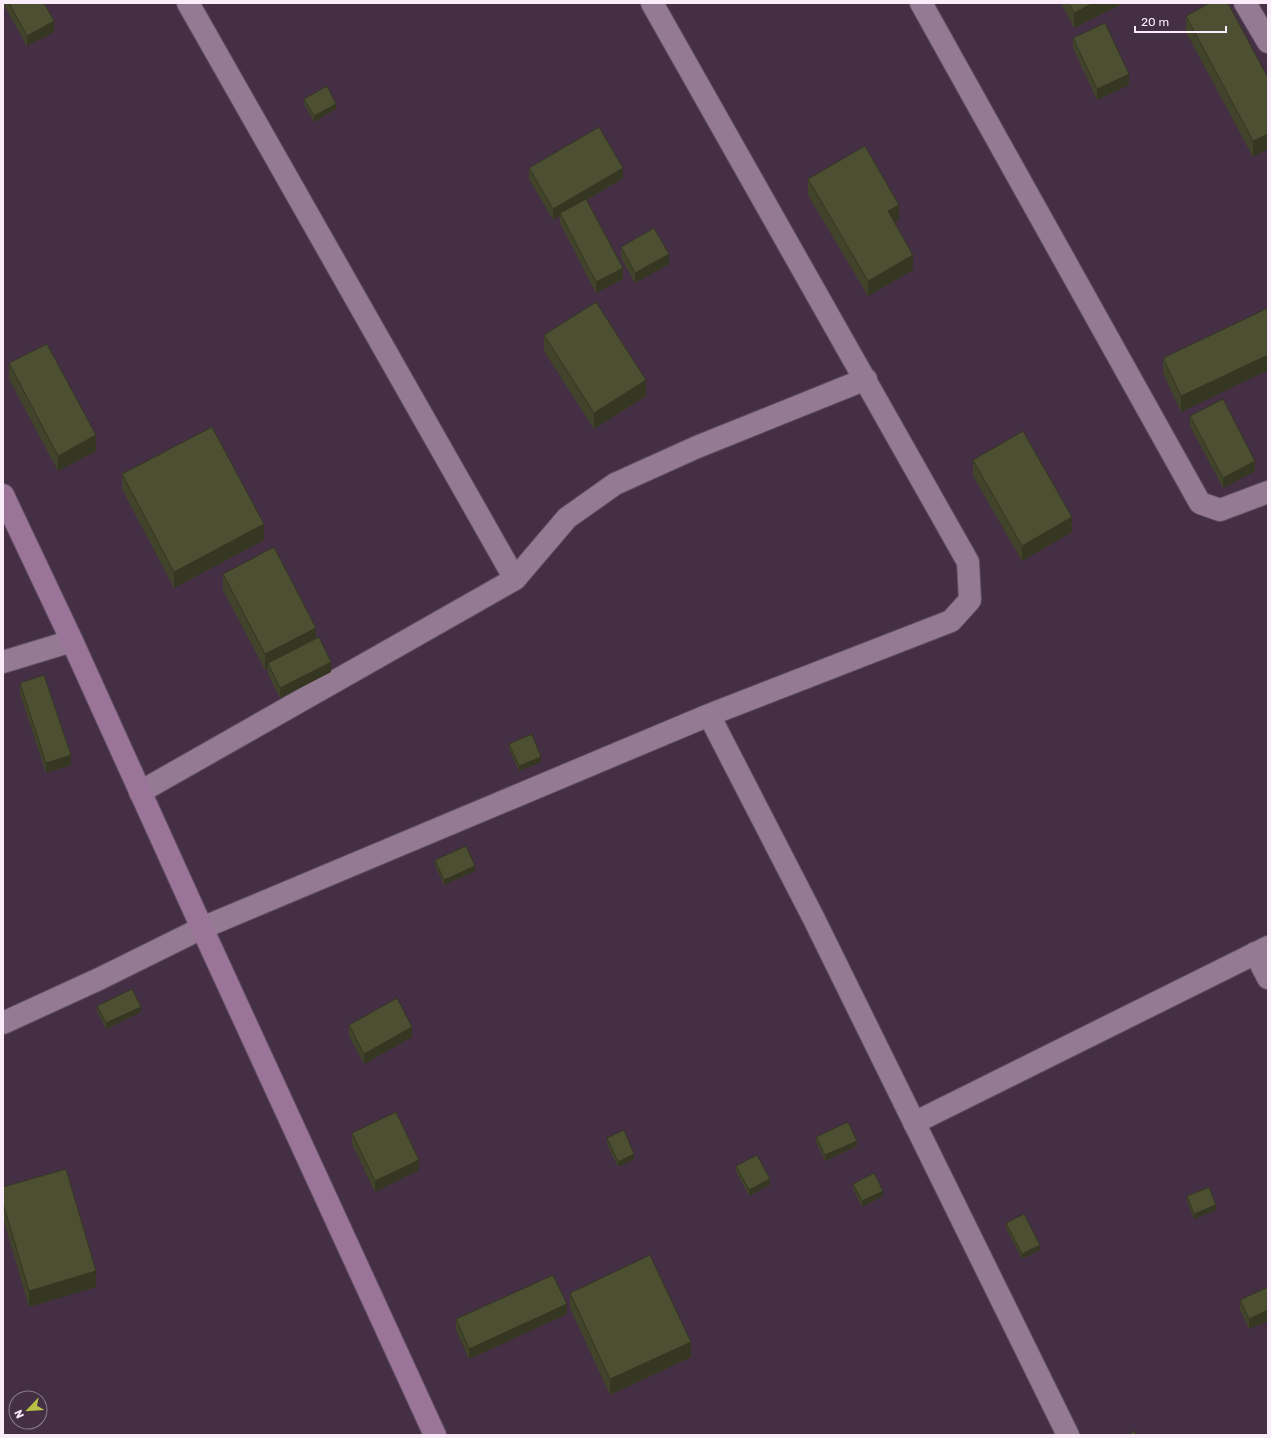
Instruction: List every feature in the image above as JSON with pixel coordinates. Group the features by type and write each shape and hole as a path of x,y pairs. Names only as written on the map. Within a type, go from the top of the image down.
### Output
{"street":[{"path":"188,3 515,579"},
{"path":"3,1023 99,979 202,928 709,715 951,621 970,600 968,562 866,378 652,3"},
{"path":"921,3 1200,503 1220,510 1268,492"},
{"path":"1246,3 1268,42"},
{"path":"140,792 515,579 568,518 615,484 697,447 866,378"},
{"path":"3,495 72,641 435,1435"},
{"path":"3,662 72,641"},
{"path":"709,715 813,917 1068,1435"},
{"path":"914,1123 1261,950 1268,978"}],"building":[{"path":"9,3 44,3 54,21 27,36"},
{"path":"1069,3 1093,3 1074,13"},
{"path":"1210,3 1228,3 1268,78 1268,134 1253,141 1186,16"},
{"path":"1105,23 1129,74 1097,89 1073,38"},
{"path":"327,86 336,104 314,116 304,99"},
{"path":"599,127 623,168 553,209 529,168"},
{"path":"865,146 899,205 888,211 913,255 868,281 808,179"},
{"path":"586,199 623,268 596,282 560,213"},
{"path":"654,228 669,254 635,273 621,247"},
{"path":"596,302 646,380 594,413 544,335"},
{"path":"1268,308 1268,355 1181,396 1163,358"},
{"path":"47,344 96,435 58,456 9,363"},
{"path":"1223,399 1255,461 1223,478 1190,416"},
{"path":"212,427 264,524 174,572 122,474"},
{"path":"1023,431 1072,517 1022,546 973,460"},
{"path":"274,547 316,628 265,654 223,574"},
{"path":"319,637 331,662 280,688 268,663"},
{"path":"44,675 71,755 46,763 20,683"},
{"path":"532,734 541,757 519,766 509,744"},
{"path":"466,846 475,866 444,880 435,860"},
{"path":"132,989 141,1007 106,1023 97,1006"},
{"path":"397,998 412,1027 364,1054 349,1025"},
{"path":"396,1112 419,1160 375,1181 352,1133"},
{"path":"848,1122 857,1141 825,1155 816,1137"},
{"path":"624,1130 634,1154 618,1162 607,1138"},
{"path":"757,1155 770,1179 749,1190 736,1166"},
{"path":"66,1169 96,1271 29,1291 3,1203 3,1187"},
{"path":"874,1173 883,1191 862,1201 853,1184"},
{"path":"1209,1187 1216,1205 1194,1214 1187,1196"},
{"path":"1024,1214 1040,1245 1022,1254 1006,1223"},
{"path":"650,1255 691,1342 610,1379 570,1293"},
{"path":"553,1275 567,1304 469,1349 456,1319"},
{"path":"1268,1287 1268,1310 1249,1319 1240,1300"},
{"path":"1135,1431 1136,1435 1127,1435"}]}
